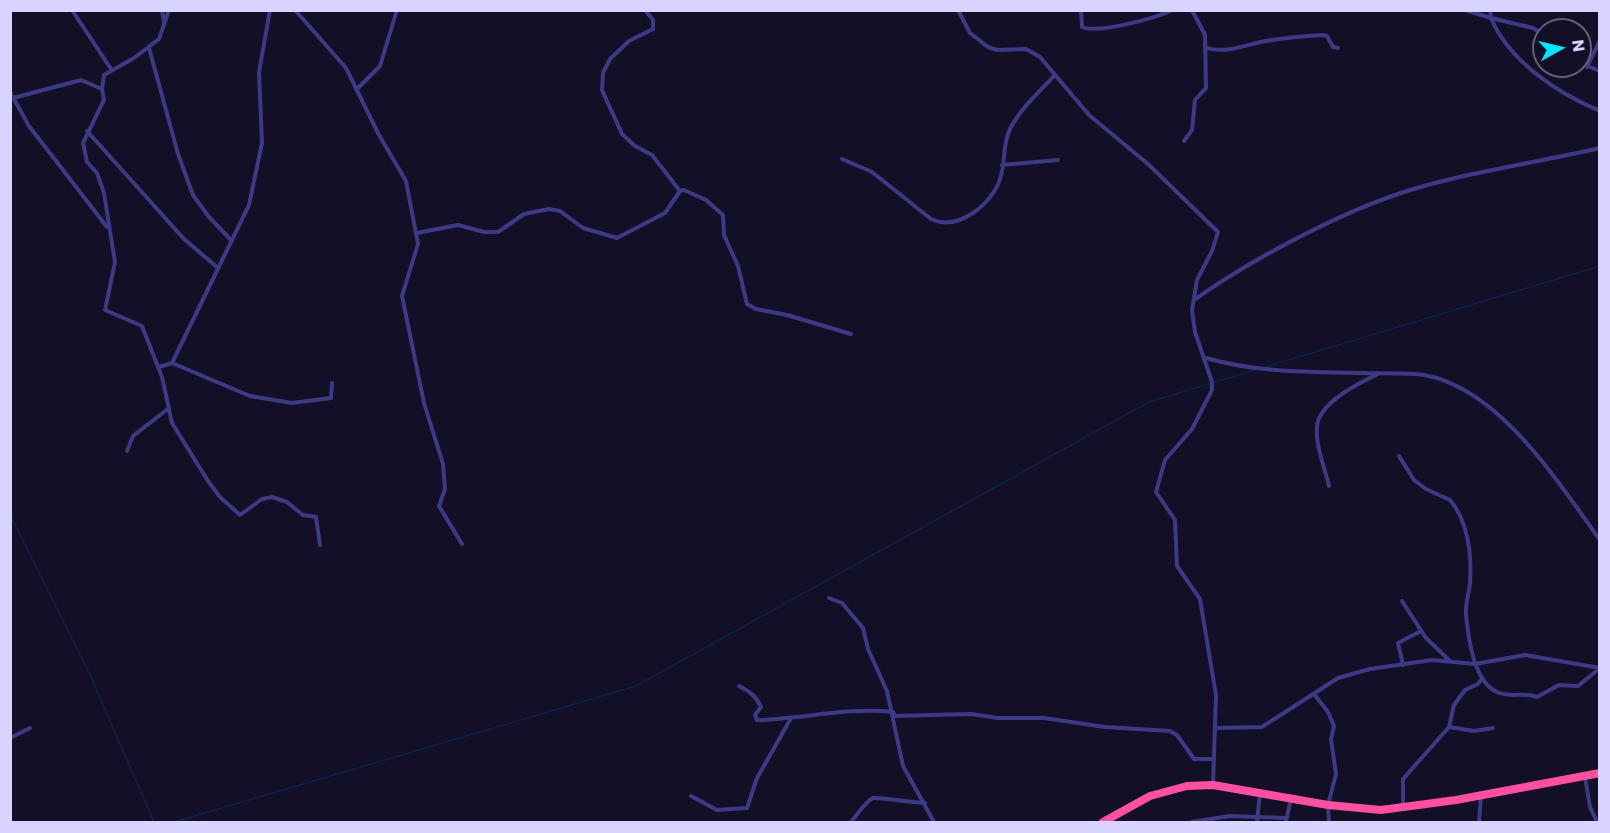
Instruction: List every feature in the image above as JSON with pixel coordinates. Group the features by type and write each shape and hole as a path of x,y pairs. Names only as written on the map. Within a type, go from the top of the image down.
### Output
{"highway":[{"path":"1104,822 1160,793 1187,786 1214,785 1328,805 1375,810 1404,808 1599,773"}],"street":[{"path":"72,10 111,69"},
{"path":"162,10 164,24"},
{"path":"169,10 159,39 128,63 111,69 104,75 102,89 104,100 83,143 86,160 99,177 115,267 105,310 142,326 159,367 172,423 208,481 234,511 241,514 262,498 284,500 303,515 315,517 320,545"},
{"path":"172,363 249,205 262,144 259,72 270,10"},
{"path":"295,10 346,68 406,181 417,233 416,250 404,283 402,296 424,403 443,464 445,489 439,506 462,544"},
{"path":"357,89 380,66 398,10"},
{"path":"645,10 653,21 653,29 624,44 610,58 603,73 602,90 622,134 635,146 652,155 680,191"},
{"path":"958,10 970,33 983,44 997,50 1031,50 1103,129 1148,164 1218,232 1215,245 1197,280 1192,322 1206,358 1213,385 1209,399 1192,429 1165,460 1156,494 1175,520 1178,566 1200,599 1216,696 1214,785"},
{"path":"1081,10 1082,27 1090,29 1118,25 1173,10"},
{"path":"1184,141 1192,130 1195,100 1205,91 1205,35 1192,10"},
{"path":"1465,10 1532,28"},
{"path":"1490,10 1491,18 1502,41 1522,61 1570,96 1599,111"},
{"path":"1205,48 1212,50 1239,48 1267,41 1323,34 1327,36 1333,48 1338,48"},
{"path":"1592,56 1599,40"},
{"path":"149,48 178,154 193,195 208,217 232,241"},
{"path":"842,159 872,172 931,219 942,223 959,220 974,213 999,182 1005,139 1014,122 1054,76"},
{"path":"13,98 81,80 102,89"},
{"path":"10,92 29,126 107,228"},
{"path":"87,131 184,239 218,268"},
{"path":"1193,300 1222,280 1274,252 1333,222 1399,194 1599,148"},
{"path":"1002,165 1058,160"},
{"path":"680,191 684,190 706,200 723,215 724,235 738,266 747,304 756,309 787,315 852,334"},
{"path":"417,233 458,225 484,232 498,232 524,214 549,209 560,211 583,228 617,238 665,213 680,191"},
{"path":"1206,358 1280,372 1422,375 1448,382 1491,408 1556,479 1599,540"},
{"path":"159,367 172,363 244,395 288,403 331,398 332,383"},
{"path":"1329,486 1317,431 1318,421 1324,410 1345,392 1378,373"},
{"path":"127,451 133,436 169,408"},
{"path":"1399,456 1414,480 1426,489 1450,500 1466,530 1470,582 1466,615 1475,664 1482,679 1498,693 1525,693 1537,697 1559,685 1575,687 1599,668"},
{"path":"829,598 842,603 861,624 893,712 900,759 934,822"},
{"path":"1402,601 1421,631 1450,661"},
{"path":"1403,665 1398,643 1421,631"},
{"path":"1215,728 1262,727 1349,674 1403,665 1450,661 1475,664 1532,655 1599,668"},
{"path":"1404,808 1403,779 1449,727 1456,701 1468,687 1478,684 1482,679"},
{"path":"739,686 748,690 758,701 761,707 755,716 757,720 790,720 852,709 893,712 895,716 971,714 998,718 1044,717 1105,727 1170,731 1177,735 1194,759 1214,759"},
{"path":"1314,694 1328,712 1334,726 1331,739 1336,777 1328,805 1329,822"},
{"path":"691,796 717,810 747,808 757,778 790,720"},
{"path":"1449,727 1474,731 1493,728"},
{"path":"10,738 30,728"},
{"path":"1584,776 1590,807 1597,822"},
{"path":"1257,822 1260,792"},
{"path":"1479,822 1481,795"},
{"path":"851,822 871,799 878,797 899,802 925,803"},
{"path":"1192,822 1229,816 1258,816 1286,820 1292,797"}],"waterway":[{"path":"1262,368 1600,266"},
{"path":"174,822 636,686 1149,402 1255,370"},
{"path":"10,515 91,677 154,822"}]}
